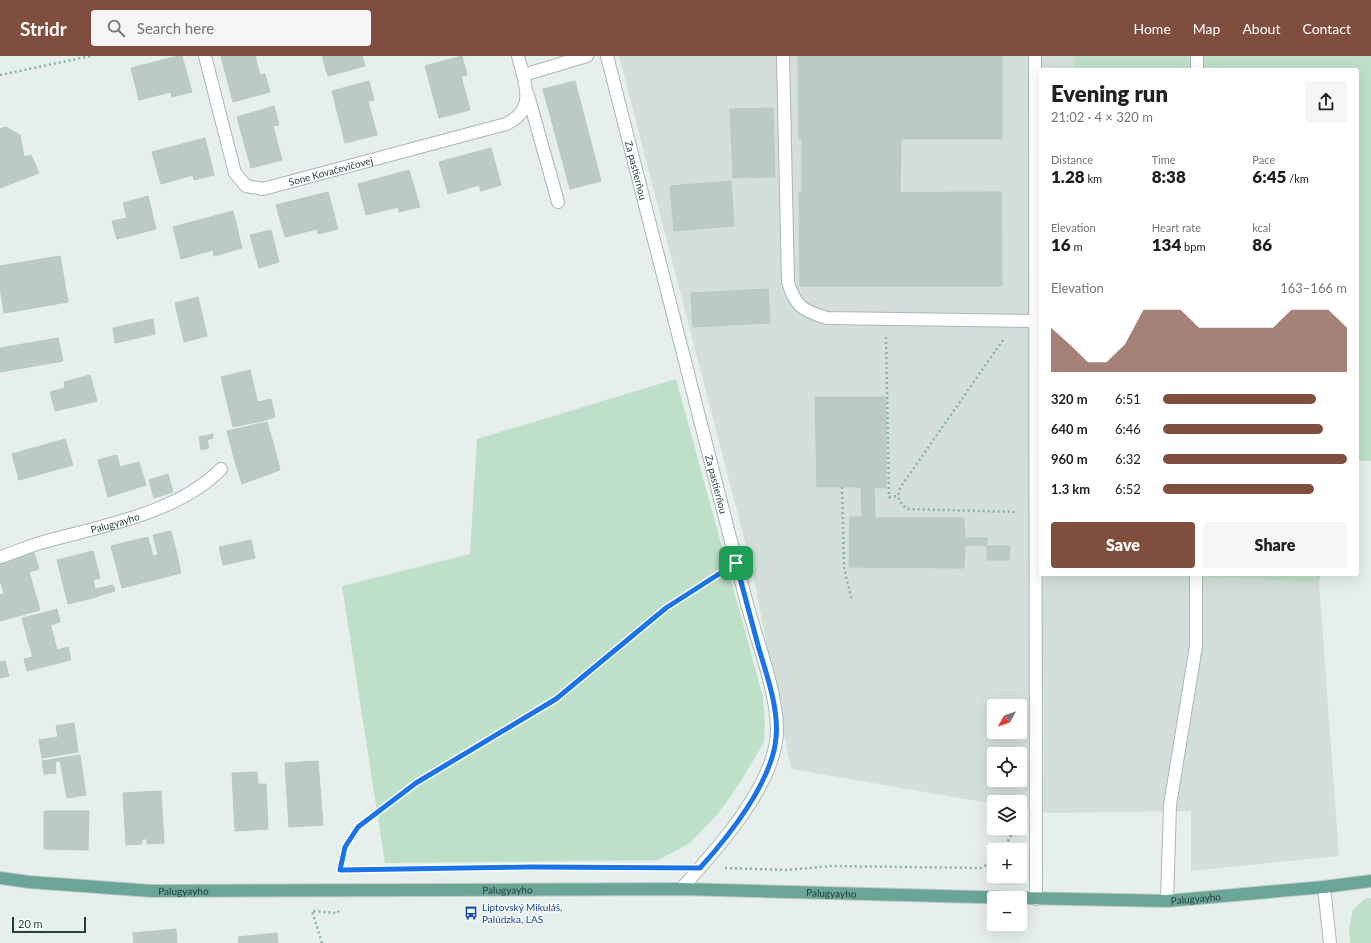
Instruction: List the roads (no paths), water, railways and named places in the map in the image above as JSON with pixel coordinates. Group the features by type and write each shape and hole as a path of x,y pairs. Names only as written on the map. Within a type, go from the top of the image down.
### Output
{"main road":[{"name":"Palugyayho","path":"0,878 29,882 152,891 681,889 987,897"},
{"name":"Palugyayho","path":"1027,898 1167,900 1324,887 1371,881"}],"street":[{"name":"Sone Kovačevičovej","path":"205,56 236,173 246,186 263,189 506,124 514,120 524,109 527,90"},
{"name":"Sone Kovačevičovej","path":"518,56 558,202"},
{"path":"523,75 587,56"},
{"name":"Za pastierňou","path":"607,56 775,710 776,738 768,768 748,806 722,844 681,889"},
{"path":"783,56 788,282 792,296 800,307 812,314 827,318 1035,321"},
{"path":"1035,56 1036,899"},
{"path":"1197,56 1197,68"},
{"name":"Palugyayho","path":"0,557 38,544 157,510 198,489 221,469"},
{"path":"1167,900 1170,805 1196,646 1196,576"},
{"path":"1324,887 1330,943"}],"place":[{"name":"Liptovský Mikuláš, Palúdzka, LAS","path":"471,913"}]}
